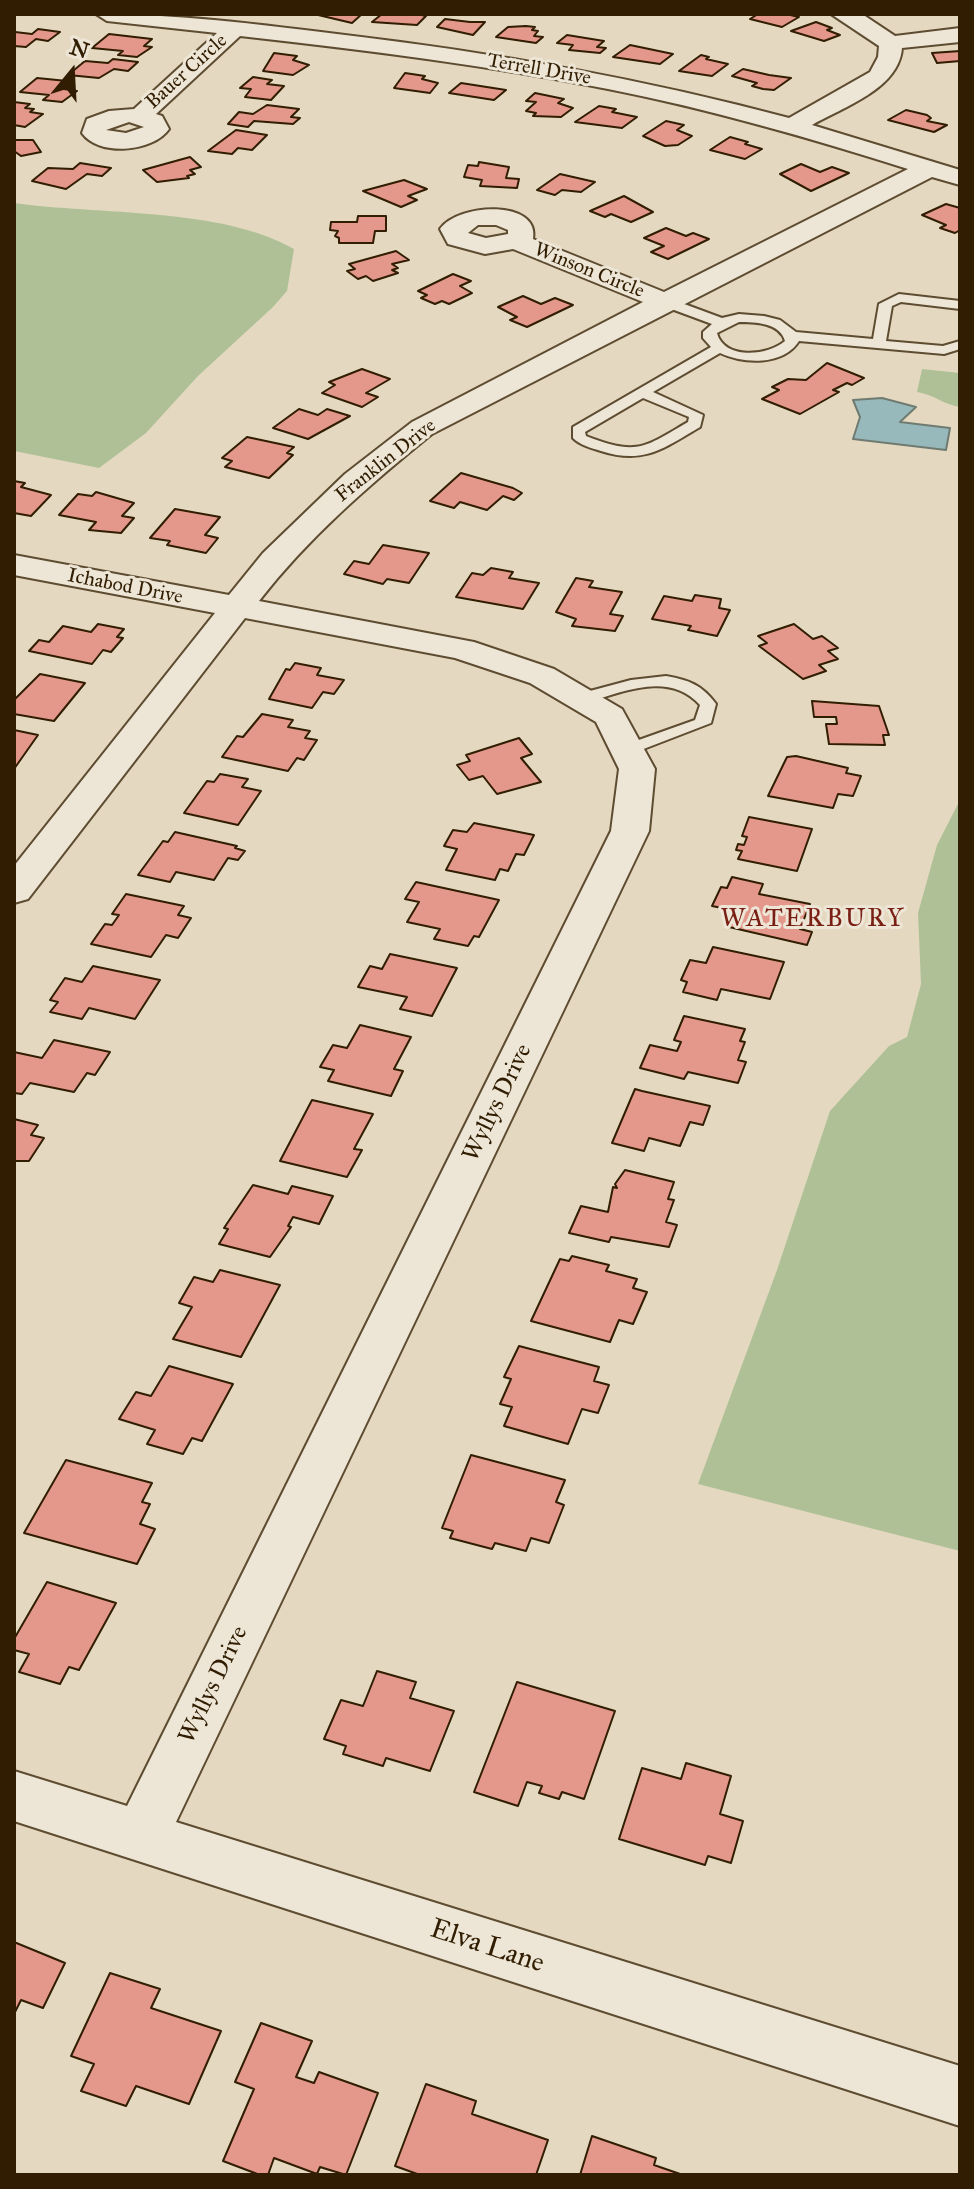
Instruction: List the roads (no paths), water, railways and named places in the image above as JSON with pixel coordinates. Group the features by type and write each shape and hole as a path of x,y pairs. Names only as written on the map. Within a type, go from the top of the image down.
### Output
{"street":[{"name":"Terrell Drive","path":"107,14 441,54 568,74 792,126 960,178"},
{"path":"792,126 878,77 887,65 892,49 890,43 860,21 842,14"},
{"name":"Bauer Circle","path":"140,116 235,29"},
{"path":"890,43 960,35"},
{"name":"Franklin Drive","path":"14,891 274,560 335,500 422,428 663,301 930,168"},
{"name":"Winson Circle","path":"516,241 663,301"},
{"name":"Ichabod Drive","path":"14,565 237,608"},
{"name":"Wyllys Drive","path":"140,1837 630,831 637,769 610,716 542,676 462,649 237,608"},
{"name":"Elva Lane","path":"14,1796 960,2096"}],"lane":[{"path":"879,343 886,304 899,298 960,305"},
{"path":"663,301 722,323 764,320 782,326 792,336 944,350 960,345"},
{"path":"722,323 710,332 713,343 742,355 768,355 788,348 792,336"},
{"path":"643,393 696,415 695,424 639,455 619,454 580,438 578,430 719,348"},
{"path":"581,699 644,681 679,683 700,692 708,704 703,723 628,750"}],"water":[{"path":"882,398 916,407 900,422 950,428 946,450 853,439 860,417 853,400"}],"district":[{"name":"WATERBURY","path":"813,920"}]}
